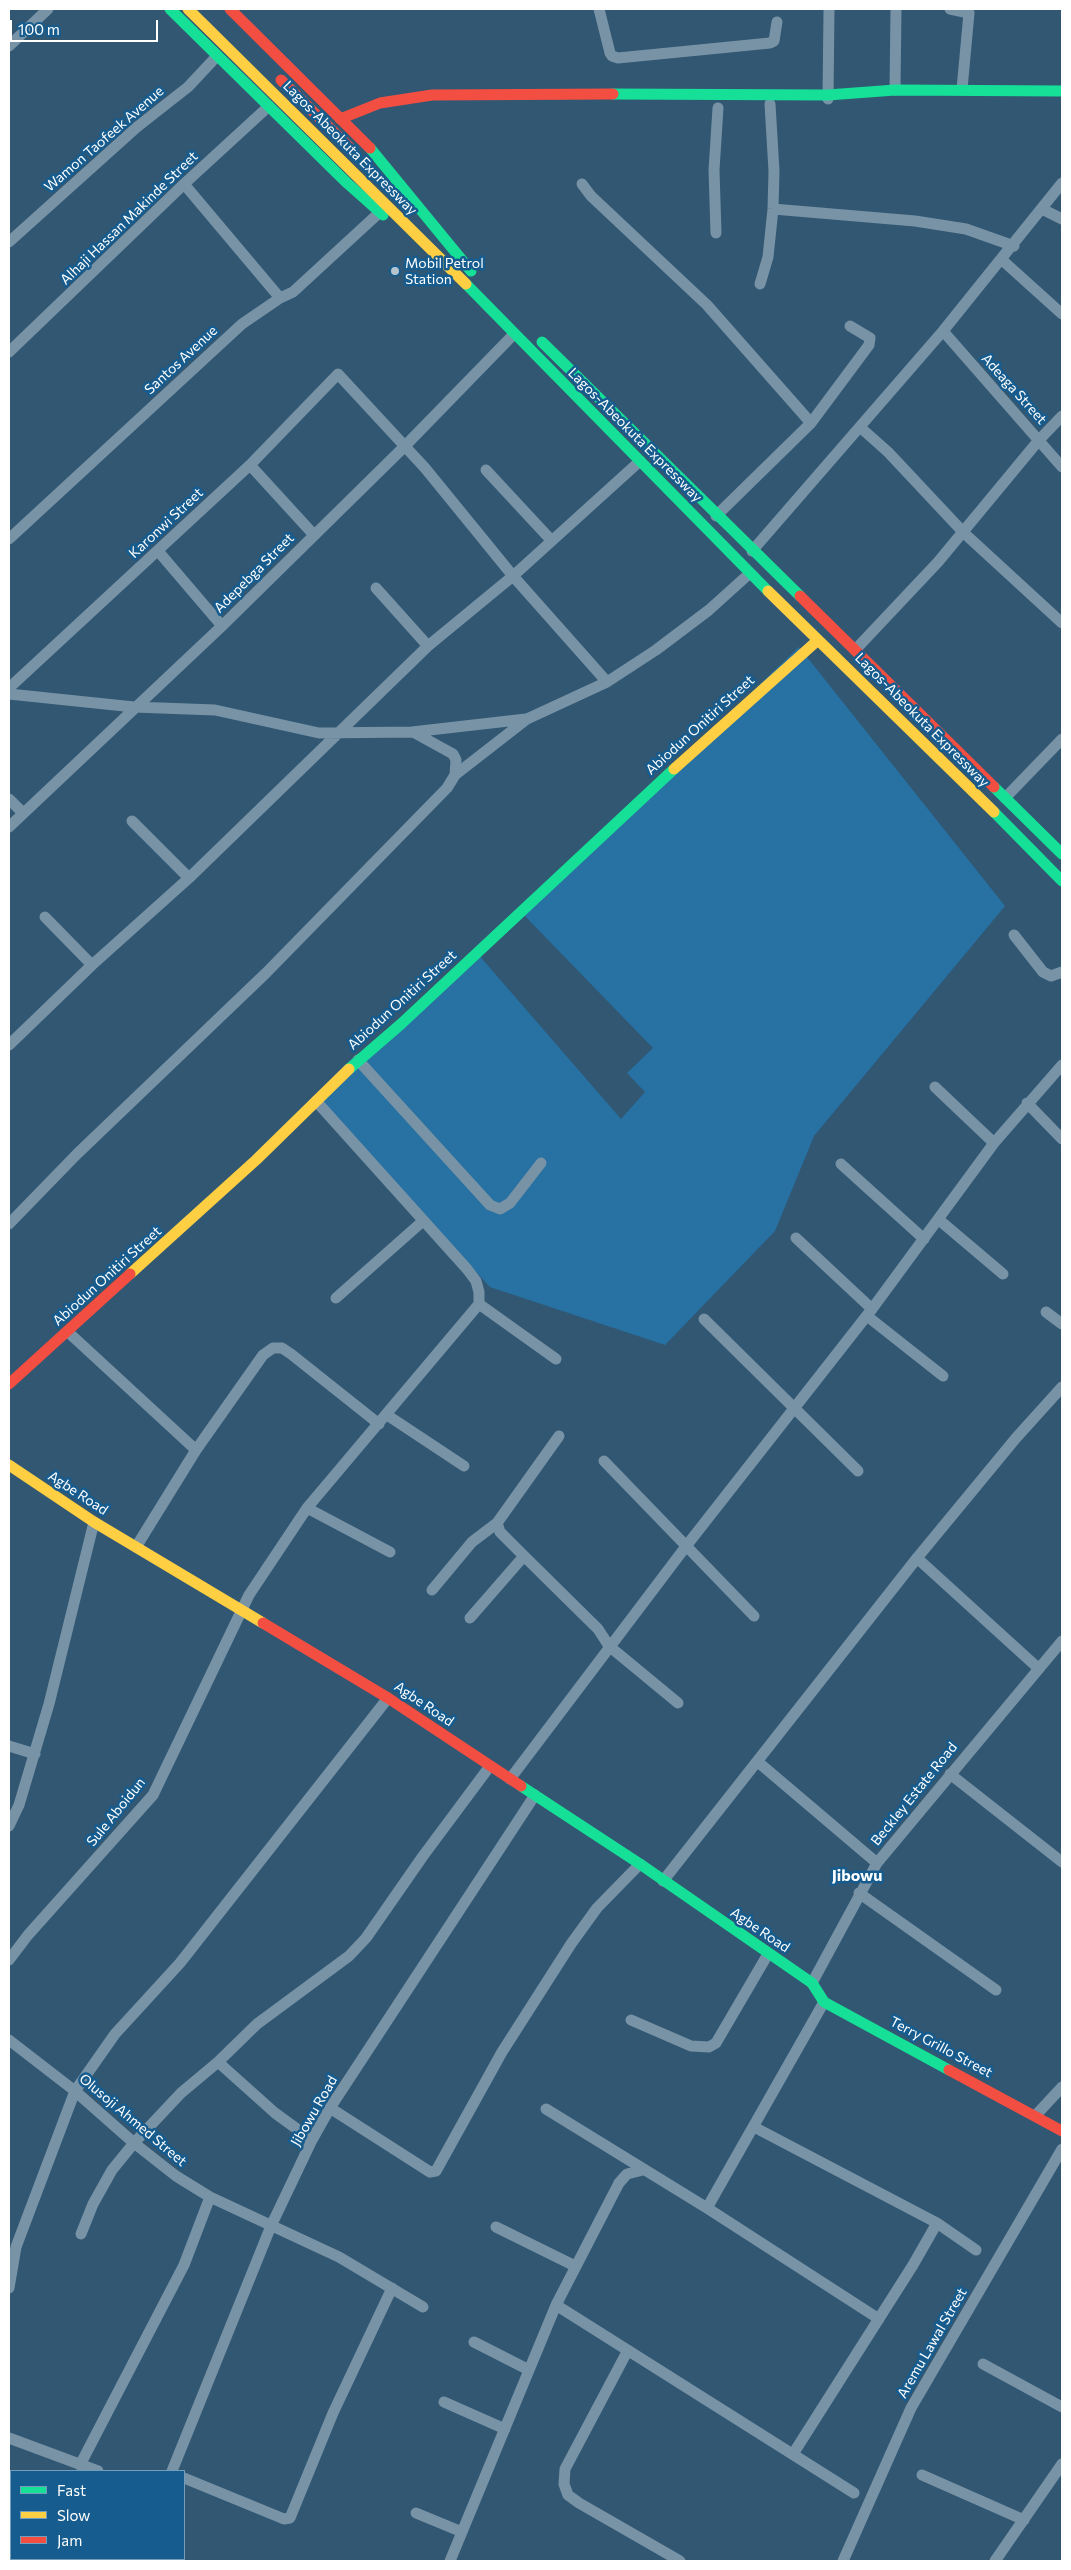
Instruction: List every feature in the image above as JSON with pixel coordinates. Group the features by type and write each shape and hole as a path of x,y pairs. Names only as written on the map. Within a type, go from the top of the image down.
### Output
{"main road":[{"path":"170,9 216,56 380,212 463,281"},
{"name":"Lagos-Abeokuta Expressway","path":"188,9 463,281 750,573 928,745 1062,881"},
{"path":"230,9 343,121"},
{"name":"Lagos-Abeokuta Expressway","path":"270,69 356,155"},
{"path":"722,107 828,99 895,90 1062,91"},
{"path":"343,121 380,103 432,95 476,96 516,93 900,100 1062,100"},
{"path":"343,121 386,107 437,101 678,106"},
{"name":"Lagos-Abeokuta Expressway","path":"343,121 378,155 475,275 382,182"},
{"name":"Lagos-Abeokuta Expressway","path":"534,334 716,516 856,650 1062,854"},
{"name":"Abiodun Onitiri Street","path":"9,1384 256,1160 358,1060 401,1024 597,839 818,640"},
{"name":"Agbe Road","path":"9,1465 94,1522 388,1698 640,1864 812,1983"},
{"name":"Terry Grillo Street","path":"812,1983 824,2002 1062,2130"}],"street":[{"path":"9,46 48,9"},
{"path":"599,9 610,53 618,58 770,44 774,41 777,22"},
{"path":"828,99 829,9"},
{"path":"895,90 896,9"},
{"path":"950,9 969,13 962,89"},
{"name":"Wamon Taofeek Avenue","path":"9,242 137,127 188,86 216,56"},
{"path":"760,284 768,257 773,209 774,171 770,104"},
{"name":"Alhaji Hassan Makinde Street","path":"9,352 184,184 270,106"},
{"path":"716,233 714,170 722,107"},
{"path":"752,550 861,428 943,331 1001,259 1014,246 1062,183"},
{"path":"184,184 280,298"},
{"path":"582,184 591,196 707,305 811,423"},
{"path":"773,209 916,221 958,228 1014,246"},
{"path":"1042,209 1062,219"},
{"name":"Santos Avenue","path":"9,539 242,324 280,298 293,292 380,212"},
{"path":"1001,259 1062,314"},
{"path":"716,516 811,423 869,345 870,338 850,326"},
{"name":"Adeaga Street","path":"943,331 1062,467"},
{"name":"Adepebga Street","path":"9,827 222,626 404,448 514,334"},
{"name":"Karonwi Street","path":"9,688 250,465 338,374 404,448"},
{"path":"856,650 964,533 1039,440 1062,416"},
{"path":"861,428 888,452 964,533 1062,623"},
{"path":"404,448 425,468 513,576 607,682"},
{"path":"9,1045 92,965 189,878 267,800 340,733 428,646 513,576 640,462"},
{"path":"250,465 314,535"},
{"path":"486,470 552,540"},
{"path":"158,551 222,626"},
{"path":"9,1224 77,1154 266,973 447,788 455,775 527,719 607,682 694,622 750,573"},
{"path":"376,588 428,646"},
{"path":"9,694 134,707 215,710 319,733 412,732 527,719"},
{"path":"412,732 453,754 456,760 455,775"},
{"path":"1006,798 1062,739"},
{"path":"9,799 23,813"},
{"path":"132,821 189,878"},
{"path":"45,917 92,965"},
{"path":"1014,935 1043,972 1051,976 1062,972"},
{"path":"358,1060 490,1204 500,1209 510,1203 542,1163"},
{"path":"510,1779 687,1545 870,1312 994,1143 1062,1065"},
{"path":"935,1087 994,1143"},
{"path":"316,1100 476,1281 479,1292 479,1304 556,1359"},
{"path":"1027,1103 1062,1139"},
{"path":"841,1164 924,1238"},
{"path":"938,1219 1003,1274"},
{"path":"336,1298 423,1221"},
{"path":"796,1238 870,1312 943,1376"},
{"name":"Sule Aboidun","path":"9,1960 28,1935 153,1796 241,1610 307,1508 479,1304"},
{"path":"1046,1312 1062,1324"},
{"path":"704,1319 796,1407 858,1471"},
{"path":"68,1332 196,1450"},
{"path":"136,1547 196,1450 263,1355 273,1348 282,1348 292,1354 378,1424"},
{"path":"663,1881 917,1558 1016,1438 1062,1387"},
{"path":"1053,1398 1062,1406"},
{"path":"387,1415 464,1466"},
{"path":"432,1590 472,1542 497,1523 559,1436"},
{"path":"604,1461 754,1616"},
{"path":"307,1508 390,1552"},
{"path":"9,1826 19,1805 35,1754 94,1522"},
{"path":"497,1523 500,1532 598,1629 610,1646 678,1703"},
{"path":"470,1618 524,1556"},
{"path":"917,1558 1038,1668"},
{"name":"Beckley Estate Road","path":"812,1983 833,1948 859,1893 877,1863 1062,1641"},
{"path":"9,2288 16,2247 75,2091 115,2034 192,1948 388,1698"},
{"path":"9,1746 35,1754"},
{"path":"758,1762 877,1863"},
{"path":"82,2234 93,2204 112,2170 134,2143 181,2093 218,2062 257,2024 349,1956 366,1938 423,1856 490,1766"},
{"path":"950,1774 1062,1862"},
{"name":"Jibowu Road","path":"172,2470 271,2226 312,2140 330,2108 535,1795"},
{"path":"330,2108 430,2172 436,2171 502,2052 571,1944 597,1908 640,1864"},
{"path":"859,1893 996,1990"},
{"path":"631,2020 691,2046 700,2048 710,2047 716,2043 768,1954"},
{"path":"707,2208 824,2002"},
{"name":"Olusoji Ahmed Street","path":"9,2040 75,2091 134,2143 176,2176 210,2197 332,2254 423,2307"},
{"path":"218,2062 275,2113 312,2140"},
{"path":"1036,2116 1062,2087"},
{"path":"546,2109 707,2208 879,2319"},
{"path":"754,2127 937,2223 976,2250"},
{"name":"Aremu Lawal Street","path":"843,2561 911,2408 1062,2149"},
{"path":"450,2561 556,2304 619,2183 628,2174 643,2170"},
{"path":"80,2465 184,2265 210,2197"},
{"path":"793,2454 879,2319 937,2223"},
{"path":"496,2227 575,2266"},
{"path":"185,2478 284,2518 290,2518 333,2413 392,2288"},
{"path":"556,2304 854,2493"},
{"path":"474,2342 529,2370"},
{"path":"628,2350 566,2469 564,2484 568,2495 579,2503 680,2561"},
{"path":"983,2364 1062,2407"},
{"path":"444,2402 505,2429"},
{"path":"9,2438 95,2470"},
{"path":"995,2561 1062,2464"},
{"path":"922,2475 1024,2520"},
{"path":"416,2513 462,2532"}],"shaded area":[{"path":"799,647 1005,906 814,1136 775,1231 665,1345 490,1287 319,1104 477,953 621,1119 645,1092 627,1073 653,1048 521,912"}],"traffic: fast":[{"path":"170,9 347,183 383,215"},
{"path":"613,94 828,95 895,90 1062,91"},
{"path":"370,148 471,271"},
{"path":"466,284 768,591"},
{"path":"542,342 800,596"},
{"path":"349,1069 401,1024 674,769"},
{"path":"994,787 1062,854"},
{"path":"994,812 1062,881"},
{"path":"521,1786 640,1864 812,1983 824,2002 949,2070"}],"traffic: slow":[{"path":"188,9 466,284"},
{"path":"768,591 994,812"},
{"path":"674,769 818,640"},
{"path":"130,1274 256,1160 349,1069"},
{"path":"9,1465 94,1522 263,1623"}],"traffic: jam":[{"path":"230,9 370,148"},
{"path":"281,80 350,148"},
{"path":"340,119 380,103 432,95 613,94"},
{"path":"800,596 994,787"},
{"path":"9,1384 130,1274"},
{"path":"263,1623 388,1698 521,1786"},
{"path":"949,2070 1062,2131"}],"place":[{"name":"Mobil Petrol Station","path":"395,271"}],"district":[{"name":"Jibowu","path":"857,1876"}]}
